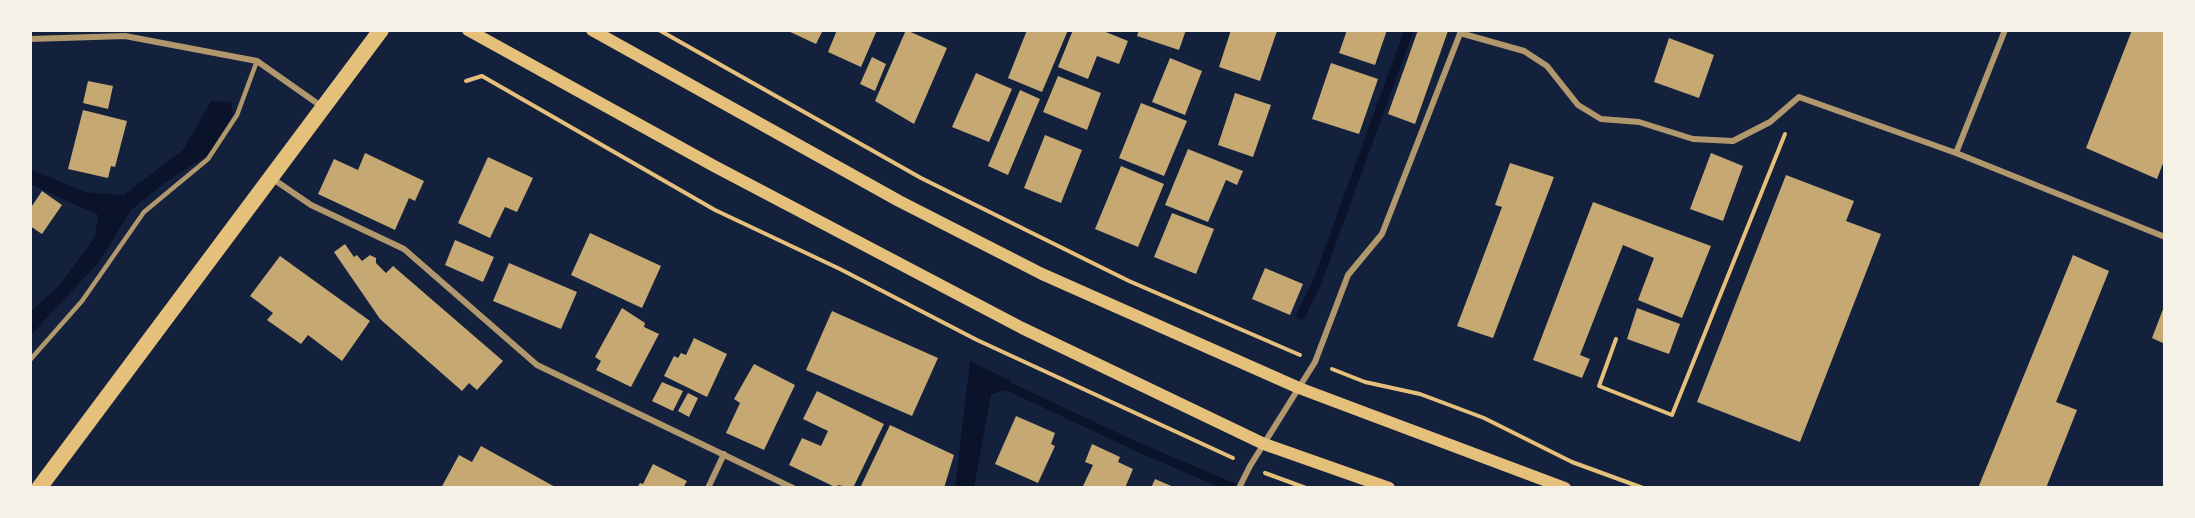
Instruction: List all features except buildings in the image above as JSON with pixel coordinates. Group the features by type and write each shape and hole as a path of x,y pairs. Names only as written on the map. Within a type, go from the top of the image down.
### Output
{"highway":[{"path":"39,488 273,178 381,30"}],"main road":[{"path":"468,30 714,166 1022,328 1264,444 1389,488"},
{"path":"592,30 898,201 1022,264 1299,388 1565,488"}],"street":[{"path":"1956,153 2005,30"},
{"path":"1240,486 1315,362 1348,274 1382,234 1461,31 1524,51 1547,66 1578,105 1601,119 1639,122 1693,139 1733,141 1770,122 1799,97 1956,153 2165,237"},
{"path":"30,39 125,36 257,61 324,108"},
{"path":"273,178 312,205 404,249 537,365 793,488"},
{"path":"708,488 724,454"}],"lane":[{"path":"30,360 82,301 144,212 208,159 237,115 257,61"}],"path":[{"path":"659,30 921,178 1129,281 1315,362 1365,382 1420,394 1484,418 1572,462 1643,488"},
{"path":"466,81 482,76 714,210 840,269 977,340 1250,466 1306,488"},
{"path":"1616,339 1599,387 1672,415 1799,97"}],"water":[{"path":"211,101 231,102 233,115 208,155 167,181 131,210 99,262 30,336 30,312 59,286 95,237 98,215 30,184 30,173 67,191 124,195 183,150"},
{"path":"970,361 1011,381 1006,390 991,394 974,488 955,488"}],"waterway":[{"path":"1301,315 1318,280 1409,30"},
{"path":"30,174 81,195"},
{"path":"999,382 1142,449 1234,488"}]}
